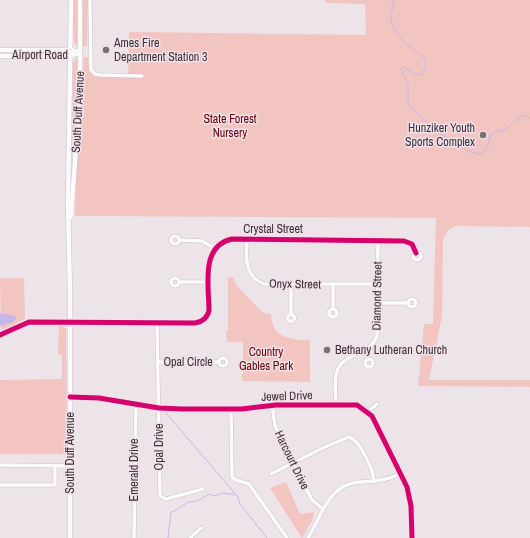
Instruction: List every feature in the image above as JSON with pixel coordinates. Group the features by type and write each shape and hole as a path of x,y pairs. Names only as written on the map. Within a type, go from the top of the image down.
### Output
{"main road":[{"name":"South Duff Avenue","path":"70,538 70,223 68,204 71,0"},
{"name":"South Duff Avenue","path":"70,223 73,196 80,52 80,0"},
{"name":"Airport Road","path":"0,50 71,53"},
{"name":"Airport Road","path":"0,56 80,52"}],"street":[{"path":"90,0 90,69 95,74 142,76"},
{"name":"Airport Road","path":"80,52 90,52"},
{"name":"Onyx Street","path":"247,239 246,263 252,276 264,284 378,284"},
{"path":"0,335 29,322 157,323 199,322 205,319 209,311 210,259 214,248 202,241 179,240"},
{"name":"Crystal Street","path":"214,248 226,240 378,240 408,241 414,246 416,252"},
{"name":"Diamond Street","path":"336,405 336,377 339,367 346,360 362,352 373,344 377,336 378,240"},
{"path":"179,282 209,282"},
{"path":"333,284 333,309"},
{"path":"291,285 291,315"},
{"path":"378,303 408,303"},
{"name":"Opal Drive","path":"157,323 159,493 162,499 203,489"},
{"path":"362,352 366,360"},
{"name":"Opal Circle","path":"157,362 219,362"},
{"name":"Jewel Drive","path":"70,397 99,398 159,408 231,409 272,405 357,405 368,412"},
{"name":"Emerald Drive","path":"134,538 136,403"},
{"path":"376,404 368,412 407,486 411,506 412,538"},
{"name":"Harcourt Drive","path":"272,405 275,426 293,463 312,500 323,509"},
{"path":"231,409 232,477 236,480 249,484 287,538"},
{"path":"271,474 349,437 353,438 359,445 371,470 374,482"},
{"path":"0,465 70,466"},
{"path":"0,485 55,485 55,466"},
{"path":"308,538 332,495 341,488 359,482 374,482 388,479 401,474"},
{"path":"190,538 201,528"}],"green space":[{"path":"73,0 78,0 77,46 74,43"},
{"path":"83,0 88,0 87,46 83,46"},
{"name":"State Forest Nursery","path":"325,0 530,0 530,227 455,226 447,232 443,242 442,316 429,380 530,380 530,387 418,386 424,324 433,324 436,218 75,216 77,154 84,57 88,57 89,69 93,75 128,77 129,32 366,35 365,4 326,3"},
{"path":"76,58 78,59 76,118 72,143 73,63"},
{"name":"Country Gables Park","path":"228,277 233,277 237,286 260,310 264,313 271,314 274,328 278,333 289,338 310,340 310,382 243,381 241,376 243,374 243,342 227,342"},
{"path":"0,278 24,278 25,319 1,331"},
{"path":"63,325 64,328 66,328 67,454 0,454 0,380 62,379 62,355 58,354 59,326"},
{"path":"286,482 300,514 314,512 313,519 302,538 270,488"}],"shaded area":[{"path":"0,313 15,316 16,319 11,323 0,326"}],"waterway":[{"path":"391,0 394,2 391,16 392,24 395,30 409,46 425,59 425,68 421,75 414,74 404,67 401,69 408,84 408,103 431,126 464,149 473,153 481,154 487,148 490,136 493,133 506,129 518,118 524,115 530,118"},
{"path":"165,412 238,497 240,504 267,538"},
{"path":"168,538 171,512 188,502 198,500 209,494 215,496 222,493 235,495"}],"cycle path":[{"path":"0,335 29,322 200,322 206,318 209,311 208,268 211,258 215,250 222,243 232,239 404,241 412,244 416,253"},
{"path":"70,397 99,398 159,408 183,409 242,409 276,405 357,405 372,416 407,487 411,506 412,538"}],"place":[{"name":"Ames Fire Department Station 3","path":"106,50"},
{"name":"Hunziker Youth Sports Complex","path":"483,135"},
{"name":"Bethany Lutheran Church","path":"327,350"}]}
